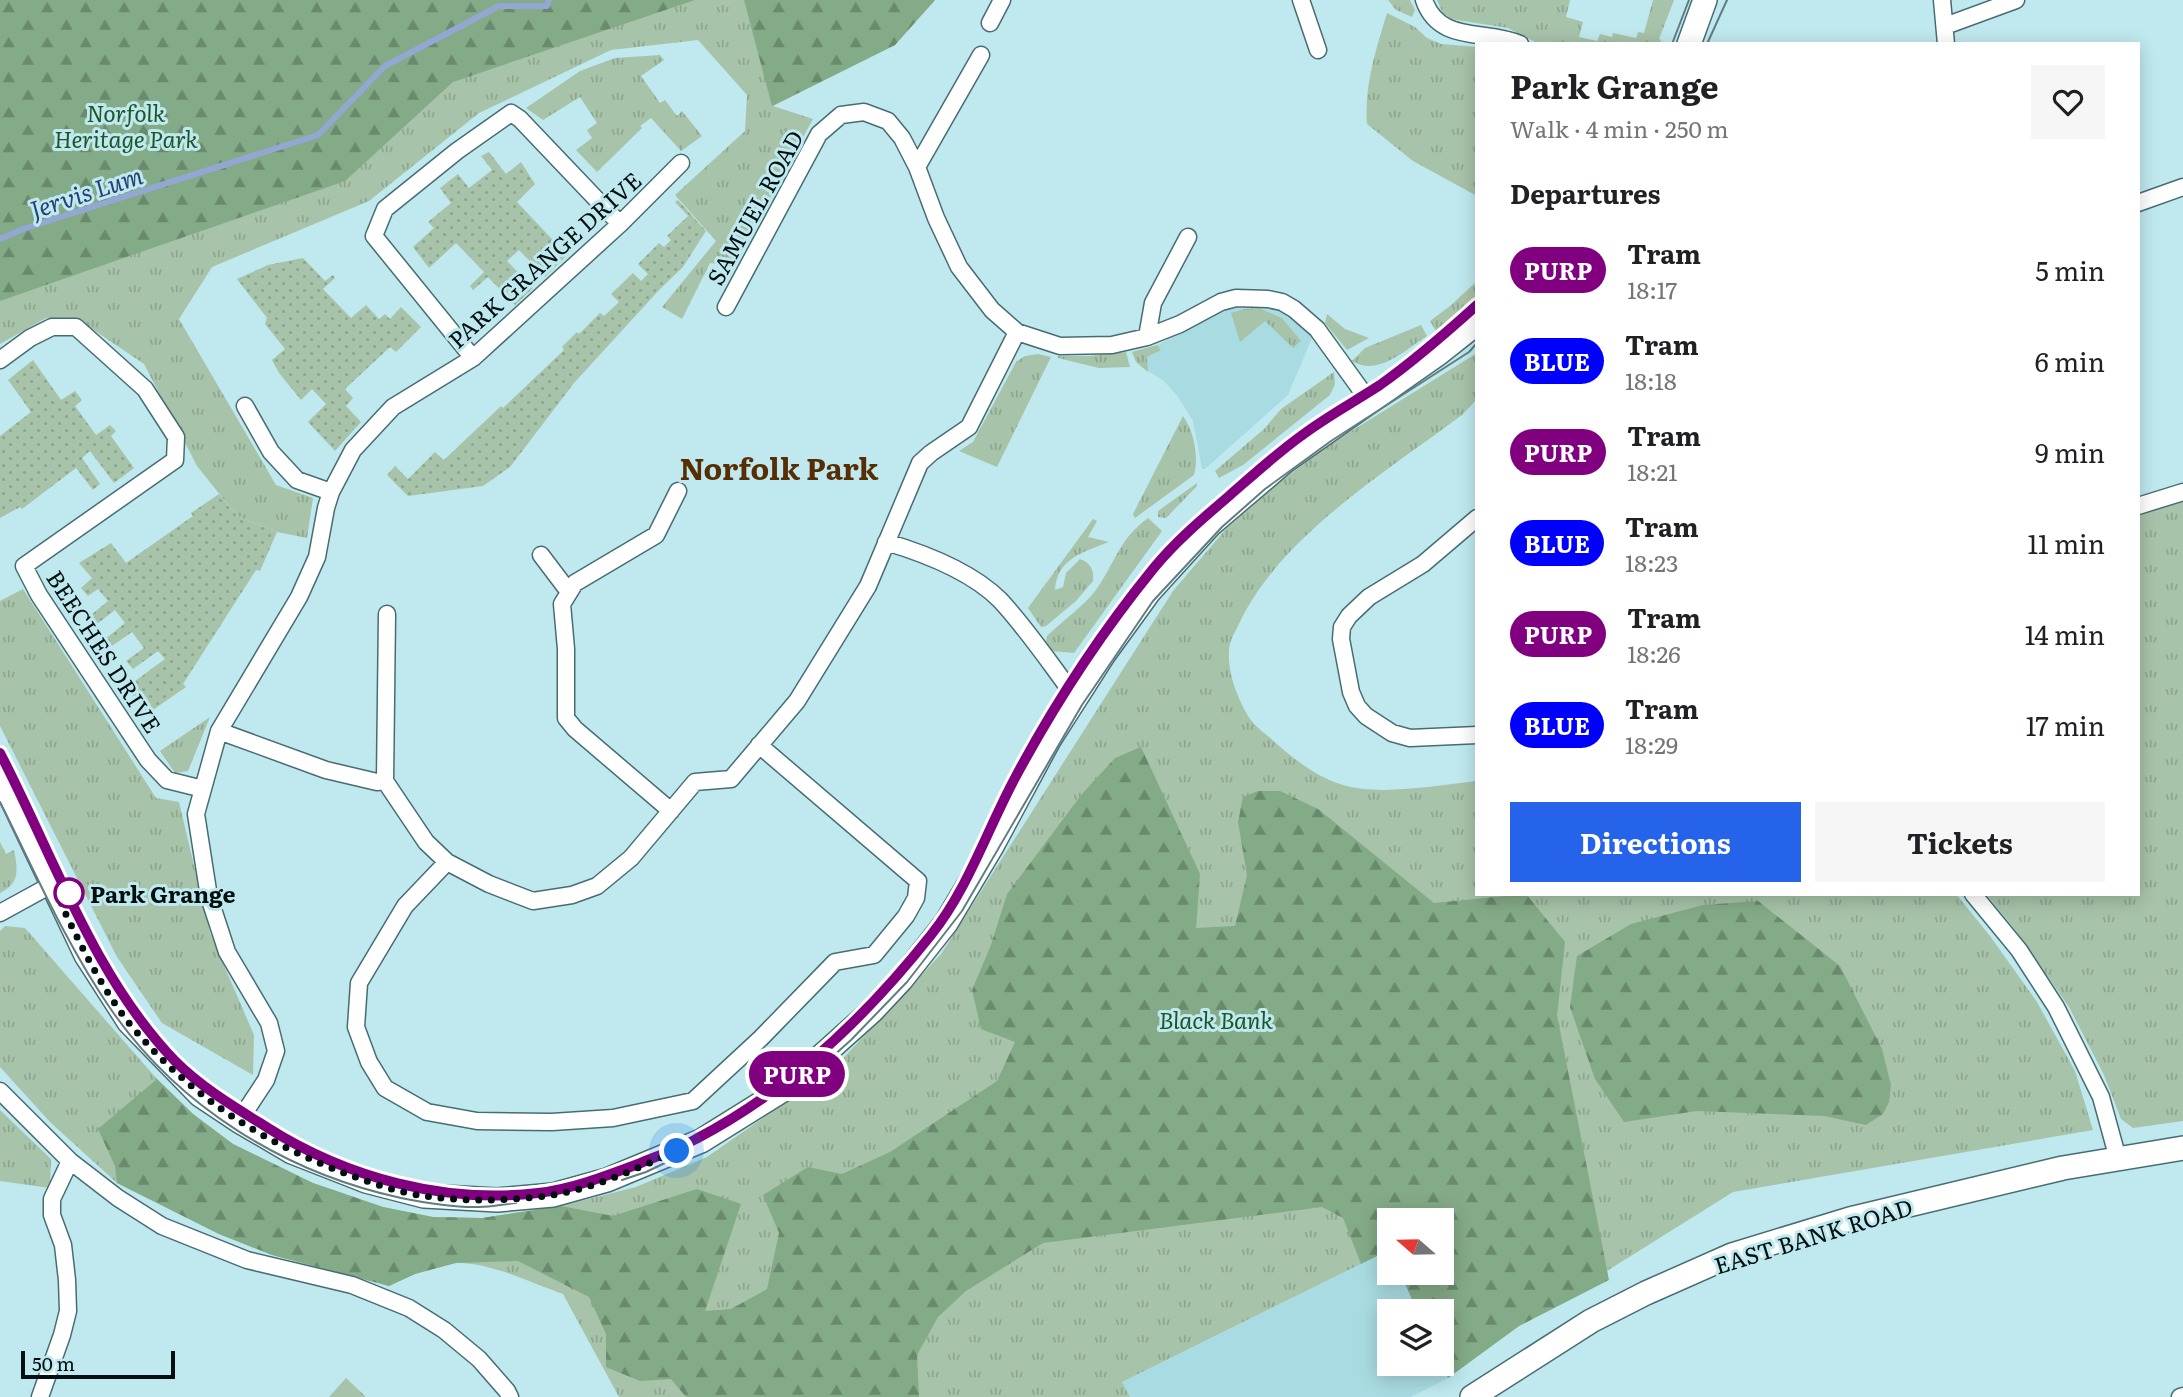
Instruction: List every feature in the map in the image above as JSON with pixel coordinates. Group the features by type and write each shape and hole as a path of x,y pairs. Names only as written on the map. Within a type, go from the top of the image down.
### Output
{"street":[{"path":"990,23 1002,0"},
{"path":"1300,0 1318,50"},
{"path":"1424,0 1435,20 1454,32 1513,42"},
{"path":"1690,42 1704,0"},
{"path":"1942,0 1946,42"},
{"path":"1945,26 2016,0"},
{"path":"918,167 981,55"},
{"name":"SAMUEL ROAD","path":"726,307 819,134 841,115 864,112 888,121 902,138 918,167 936,218 959,267 992,310 1017,332 1060,346 1112,345 1147,337 1180,324 1221,302 1237,298 1282,302 1317,329 1369,401"},
{"path":"473,358 374,236 385,209 457,151 511,113 520,119 620,224"},
{"name":"PARK GRANGE DRIVE","path":"239,1121 266,1080 276,1051 269,1023 227,952 209,897 196,814 219,732 299,597 317,557 331,492 353,450 393,407 473,358 620,224 681,163"},
{"path":"2140,202 2183,187"},
{"path":"1147,337 1153,303 1188,237"},
{"path":"0,774 86,955 129,1022 200,1095 292,1152 366,1181 424,1196 497,1200 553,1195 607,1181 701,1142 786,1088 872,1012 946,923 992,846 1034,766 1076,698 1149,592 1210,525 1285,461 1439,354 1475,325"},
{"name":"BEECHES DRIVE","path":"0,360 30,338 51,327 76,327 145,389 176,437 175,460 24,566 39,594 148,760 167,780 203,789"},
{"path":"387,614 385,781 425,842 447,862 489,884 533,901 572,895 597,886 631,858 695,782 732,779 797,702 868,586 920,463 969,427 1017,332"},
{"path":"245,407 271,452 298,480 331,492"},
{"path":"671,811 575,729 566,718 566,649 562,604 575,583 656,535 678,491"},
{"path":"2140,505 2183,492"},
{"path":"1475,520 1423,564 1369,597 1349,616 1342,627 1341,639 1351,692 1356,706 1366,716 1392,733 1410,738 1475,735"},
{"path":"886,542 920,552 964,575 998,598 1076,698"},
{"path":"541,555 569,592"},
{"path":"219,732 326,769 377,782 385,781"},
{"path":"447,862 405,906 359,983 356,1027 369,1062 386,1088 427,1112 477,1121 552,1122 613,1118 693,1101 761,1038 835,962 874,954 906,916 916,898 918,881 759,745"},
{"path":"0,913 51,885"},
{"path":"1975,896 2034,971 2056,1007 2101,1097 2118,1159"},
{"path":"0,1091 69,1161 118,1198 162,1226 247,1260 352,1285 409,1308 444,1330 479,1359 508,1391 510,1397"},
{"name":"EAST BANK ROAD","path":"1472,1397 1591,1321 1732,1255 1850,1219 2063,1168 2183,1148"},
{"path":"40,1397 68,1311 63,1245 52,1215 52,1199 69,1161"}],"shaded area":[{"path":"1241,302 1283,308 1312,338 1288,395 1202,469 1193,421 1164,381 1140,366 1132,352 1157,345 1193,327 1213,313"},
{"path":"1377,1256 1377,1285 1406,1285 1412,1299 1377,1299 1377,1376 1448,1378 1411,1397 1130,1397 1122,1382"}],"green space":[{"name":"Norfolk Heritage Park","path":"0,0 935,0 895,45 773,106 813,119 733,266 710,263 682,319 662,307 716,241 675,195 745,131 747,95 698,40 611,50 479,113 369,201 212,267 179,319 276,485 313,498 307,538 277,532 237,516 197,466 144,364 76,318 46,318 0,344"},
{"name":"Norfolk Heritage Park","path":"0,0 695,0 453,82 345,181 0,301"},
{"path":"744,0 935,0 895,45 772,106"},
{"path":"1388,0 1410,0 1415,10 1412,17 1396,10"},
{"path":"1437,0 1570,0 1566,17 1583,22 1579,37 1597,41 1600,34 1612,37 1613,33 1636,38 1638,32 1644,33 1653,0 1674,0 1659,39 1660,42 1535,42 1508,28 1451,19 1442,12"},
{"path":"1387,13 1441,44 1475,47 1475,195 1413,161 1367,124 1369,81"},
{"path":"660,55 664,60 641,76 660,103 665,100 677,116 682,111 702,136 681,151 651,118 640,126 642,128 597,172 576,150 592,138 587,130 597,123 580,97 543,120 526,108 580,71 615,58"},
{"path":"489,152 506,174 521,162 535,184 517,202 567,255 545,277 519,250 507,261 533,288 515,305 488,277 473,290 470,286 484,272 456,243 429,268 413,247 434,228 428,222 451,203 440,188 458,174 469,188 492,170 481,156"},
{"path":"678,200 706,231 683,267 574,383 510,467 483,486 408,496 387,475 395,466 408,479 435,452 444,460 564,350 562,347 577,332 579,334 600,313 604,316 619,302 611,294 633,273 641,281 648,274 638,264 659,243 664,247 671,240 667,236 688,216 675,202"},
{"path":"303,258 325,281 333,275 335,278 323,289 351,318 366,305 379,319 385,314 390,319 401,307 421,327 396,352 390,347 345,389 353,398 346,406 361,422 335,451 308,422 326,404 312,389 301,400 279,373 272,360 285,349 265,324 267,318 237,279 268,265"},
{"path":"1475,283 1475,299 1436,331 1430,321"},
{"path":"1259,308 1282,318 1301,341 1293,348 1265,321 1240,342 1231,313"},
{"path":"1327,314 1345,329 1369,338 1347,350 1325,323"},
{"path":"1421,325 1427,336 1391,360 1372,366 1352,361 1365,348"},
{"path":"1157,345 1161,350 1147,357 1148,372 1136,362 1132,352"},
{"path":"1126,352 1130,367 1099,368 1058,358 1058,356"},
{"path":"1038,354 1051,357 997,467 959,451 973,442 1016,362 1025,356"},
{"name":"Black Bank","path":"1475,354 1475,401 1462,415 1369,483 1307,534 1257,592 1233,636 1229,653 1233,682 1252,722 1302,764 1321,776 1355,788 1389,790 1475,781 1475,896 1958,896 2037,1002 2075,1071 2093,1130 1733,1192 1519,1326 1454,1374 1454,1299 1412,1299 1406,1285 1454,1285 1454,1208 1377,1208 1377,1256 1122,1382 1130,1397 619,1397 563,1294 496,1269 457,1263 431,1268 389,1286 272,1255 219,1234 117,1183 50,1122 0,1067 0,931 5,926 25,928 157,1079 193,1114 233,1144 313,1183 383,1207 433,1217 482,1218 561,1206 636,1187 707,1157 832,1070 941,954 1173,591 1226,529 1276,485 1329,445"},
{"path":"33,360 61,400 75,391 82,400 75,406 96,435 110,425 116,431 111,436 134,468 114,483 90,451 82,458 100,484 93,490 76,468 22,509 20,507 0,518 0,436 31,412 8,380"},
{"path":"1334,372 1335,384 1330,395 1243,465 1219,478 1215,471 1264,429 1281,409"},
{"path":"1183,416 1195,444 1194,475 1135,518 1133,514"},
{"path":"1197,483 1166,518 1158,517 1158,511"},
{"path":"219,494 237,516 277,532 260,571 256,570 183,684 186,687 147,714 127,687 165,659 158,651 133,669 126,661 144,648 132,632 109,648 104,640 125,623 115,610 93,627 86,619 108,601 98,589 88,596 81,588 92,578 79,563 111,543 126,563 193,516 191,513"},
{"path":"2183,499 2183,1121 2133,1128 2121,1119 2104,1075 2069,1007 2016,931 1988,896 2140,896 2140,515"},
{"path":"1148,518 1162,531 1074,653 1052,651 1046,641 1047,636 1091,596 1130,534"},
{"path":"1093,519 1097,521 1088,537 1109,542 1081,553 1066,563 1057,579 1055,590 1063,587 1066,573 1080,559 1091,567 1093,581 1076,601 1046,626 1041,627 1028,608"},
{"path":"23,589 156,798 179,802 210,933 254,1035 253,1075 162,1023 117,957 0,726 0,601"},
{"path":"210,717 188,771 175,773 160,751"},
{"path":"1141,747 1200,874 1196,928 1235,926 1247,875 1238,822 1243,797 1258,791 1280,791 1318,809 1434,903 1528,896 1565,942 1557,1015 1609,1280 1519,1326 1454,1374 1454,1299 1412,1299 1406,1285 1454,1285 1454,1208 1377,1208 1377,1256 1361,1264 1343,1218 1322,1207 1043,1243 966,1291 938,1317 917,1355 919,1397 686,1397 671,1379 640,1381 606,1367 606,1334 589,1297 518,1261 456,1263 415,1274 389,1286 272,1255 219,1234 117,1183 115,1166 98,1129 157,1079 193,1114 233,1144 313,1183 383,1207 433,1217 482,1218 561,1206 613,1216 697,1189 741,1204 705,1311 731,1309 767,1289 779,1233 763,1195 808,1167 842,1174 890,1152 997,1081 1015,1042 981,1029 972,990 991,945 1007,894 1082,794 1115,758"},
{"path":"0,842 6,854 14,850 17,870 11,885 0,893"},
{"path":"1758,901 1840,966 1882,1049 1891,1085 1889,1102 1883,1114 1866,1125 1824,1116 1697,1111 1624,1122 1595,1079 1570,1007 1577,956 1631,924 1703,905"},
{"path":"0,1110 51,1159 50,1188 0,1181"},
{"path":"346,1378 366,1397 329,1397"}],"waterway":[{"name":"Jervis Lum","path":"0,239 23,229 318,135 385,66 499,6 547,6 549,0"}],"tram line":[{"path":"1673,42 1689,0"},
{"path":"1708,42 1727,0"},
{"path":"0,753 77,914 121,992 175,1061 208,1089 298,1146 330,1161 398,1183 468,1195 503,1195 538,1193 589,1182 675,1149 730,1120 794,1075 853,1023 906,965 944,917 1045,724 1115,618 1153,569 1199,522 1282,451 1320,422 1393,376 1475,307"},
{"name":"PURP","path":"0,753 90,938 113,979 141,1021 174,1060 197,1080 286,1139 312,1153 369,1175 413,1188 499,1195 540,1193 598,1179 695,1140 759,1101 799,1072 846,1030 936,929 970,872 1016,776 1063,697 1109,628 1155,567 1189,531 1253,475 1301,436 1384,382 1475,307"},
{"path":"832,1057 907,982 962,911 1082,705 1153,601 1222,527 1265,489 1331,441 1469,352 1475,345"},
{"path":"0,802 65,933 94,984 137,1043 167,1076 201,1105 276,1153 316,1172 358,1187 449,1206 484,1207 516,1203"},
{"path":"622,1180 667,1162"}],"place":[{"name":"Park Grange","path":"69,893"}],"district":[{"name":"Norfolk Park","path":"779,467"}],"route":[{"path":"69,893 61,904 86,955 129,1022 200,1095 292,1152 366,1181 424,1196 497,1200 553,1195 607,1181 677,1151"}]}
